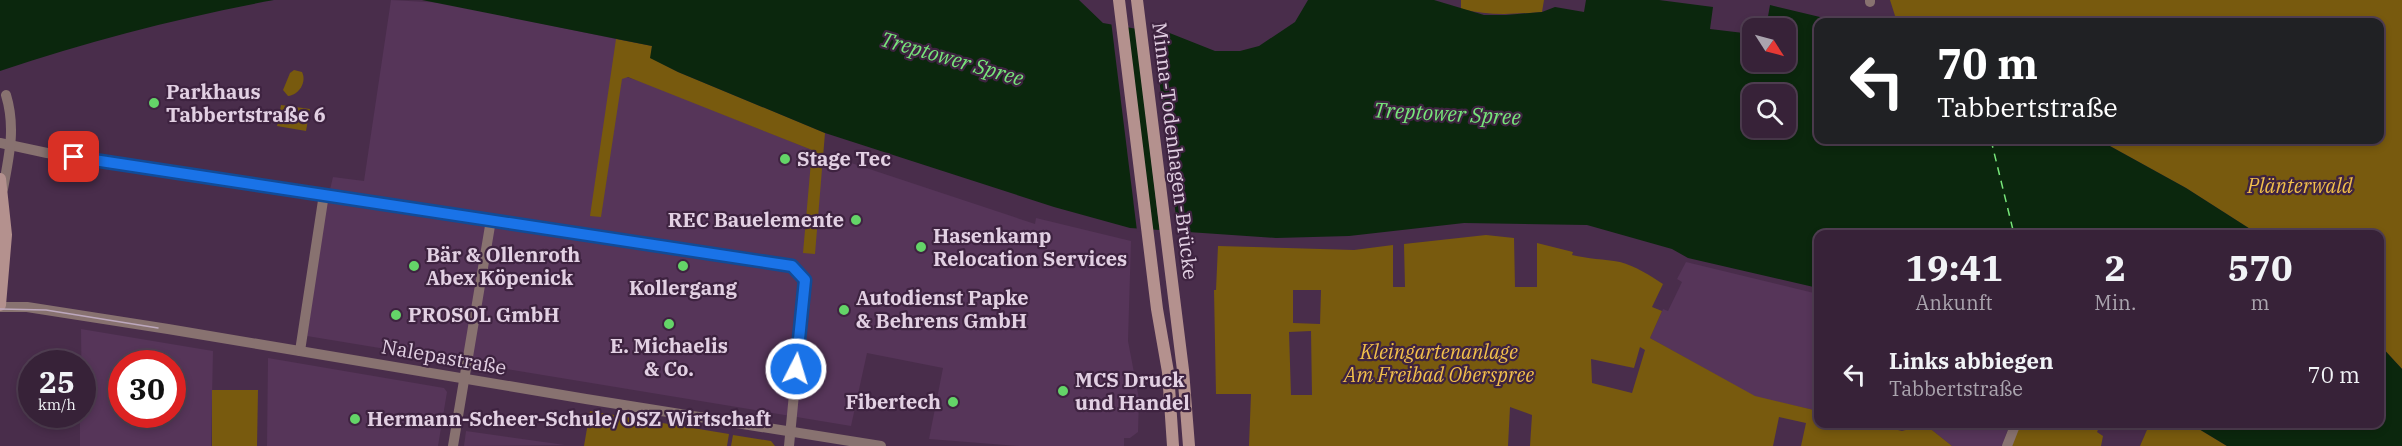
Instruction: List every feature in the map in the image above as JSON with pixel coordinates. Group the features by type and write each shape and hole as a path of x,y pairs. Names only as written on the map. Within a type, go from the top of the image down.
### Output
{"main road":[{"name":"Minna-Todenhagen-Brücke","path":"1119,0 1157,309 1168,372 1173,446"},
{"name":"Minna-Todenhagen-Brücke","path":"1137,0 1175,306 1189,446"},
{"path":"0,179 6,250 0,306"}],"street":[{"path":"2,193 11,113 6,95"},
{"path":"6,144 792,266 805,280 789,446"},
{"path":"300,351 324,194"},
{"path":"453,446 491,219"},
{"name":"Nalepastraße","path":"0,306 27,307 882,446"},
{"path":"2007,446 2012,428"}],"shaded area":[{"path":"391,0 444,3 616,39 626,77 812,150 1035,224 1036,218 1131,241 1128,341 1139,399 1138,432 1130,438 1124,438 1124,446 1019,446 929,439 943,368 867,353 851,426 307,336 326,206 333,177 364,181"},
{"path":"1686,262 1814,293 1814,410 1755,397 1650,338 1663,309 1668,311 1682,282 1677,279"},
{"path":"81,329 213,351 211,446 80,446 80,428 96,428 96,350 81,350"},
{"name":"Hermann-Scheer-Schule/OSZ Wirtschaft","path":"268,358 444,388 447,392 438,446 267,446"},
{"path":"1929,428 2008,428 2002,446 1952,446"},
{"path":"466,431 565,445 464,446"}],"green space":[{"path":"1461,0 1544,0 1542,12 1502,14 1461,9"},
{"name":"Plänterwald","path":"1890,0 2402,0 2402,369 2384,349 2384,230 2252,230 2186,188 2106,144 2384,144 2384,18 1896,18"},
{"path":"616,39 652,46 651,58 678,72 825,133 815,254 803,253 812,150 628,77 622,79 601,217 590,216"},
{"path":"294,70 302,72 303,84 299,91 288,96 283,90 290,73"},
{"path":"281,105 310,109 306,131 277,126"},
{"name":"Kleingartenanlage Am Freibad Oberspree","path":"1486,235 1514,238 1515,287 1537,287 1537,243 1573,252 1572,255 1626,264 1643,271 1663,284 1652,307 1662,311 1650,338 1755,396 1814,410 1814,428 1890,428 1902,431 1910,428 1929,428 1952,446 1801,446 1806,423 1779,417 1773,446 1530,446 1532,415 1510,407 1508,446 1249,446 1251,394 1216,394 1214,290 1216,290 1218,246 1354,250 1393,245 1393,287 1405,287 1404,244","holes":["1293,290 1321,290 1320,324 1293,323","1311,331 1312,395 1291,395 1289,332","1640,347 1645,350 1632,393 1592,383 1591,359 1634,368"]},
{"path":"212,390 258,390 257,446 212,446"},
{"path":"590,411 729,434 727,446 584,446"},
{"path":"2018,428 2099,428 2097,432 2103,436 2101,446 2012,446"},
{"path":"2148,428 2197,428 2227,446 2140,446"},
{"path":"733,435 771,441 775,446 731,446"}],"water":[{"path":"0,0 274,0 136,31 0,71"},
{"name":"Treptower Spree","path":"422,0 1079,0 1103,23 1160,33 1162,30 1215,51 1240,51 1259,46 1295,22 1308,0 1434,0 1484,15 1506,15 1542,12 1555,7 1584,12 1586,0 1659,0 1713,7 1710,29 1742,33 1742,72 1796,72 1796,18 1768,18 1770,5 1824,18 1814,18 1814,144 2106,144 2186,188 2252,230 1814,230 1814,287 1688,258 1672,249 1587,225 1464,223 1349,236 1276,238 1130,228 1054,207 825,133 678,72 650,58 652,46"},
{"path":"2384,349 2402,369 2402,446 2227,446 2197,428 2384,428"}],"pier":[{"path":"1111,21 1127,24 1153,232 1137,231"},
{"path":"1135,26 1153,29 1178,233 1160,233"}],"ferry route":[{"path":"1992,144 2013,230"}],"tram line":[{"path":"0,309 46,310 158,328"}],"place":[{"name":"Parkhaus Tabbertstraße 6","path":"154,103"},
{"name":"Stage Tec","path":"785,159"},
{"name":"REC Bauelemente","path":"856,220"},
{"name":"Hasenkamp Relocation Services","path":"921,247"},
{"name":"Bär & Ollenroth Abex Köpenick","path":"414,266"},
{"name":"Kollergang","path":"683,266"},
{"name":"Autodienst Papke & Behrens GmbH","path":"844,310"},
{"name":"PROSOL GmbH","path":"396,315"},
{"name":"E. Michaelis & Co.","path":"669,324"},
{"name":"MCS Druck und Handel","path":"1063,391"},
{"name":"Fibertech","path":"953,402"},
{"name":"Hermann-Scheer-Schule/OSZ Wirtschaft","path":"355,419"}],"route":[{"path":"74,157 792,266 805,280 796,369"}]}
